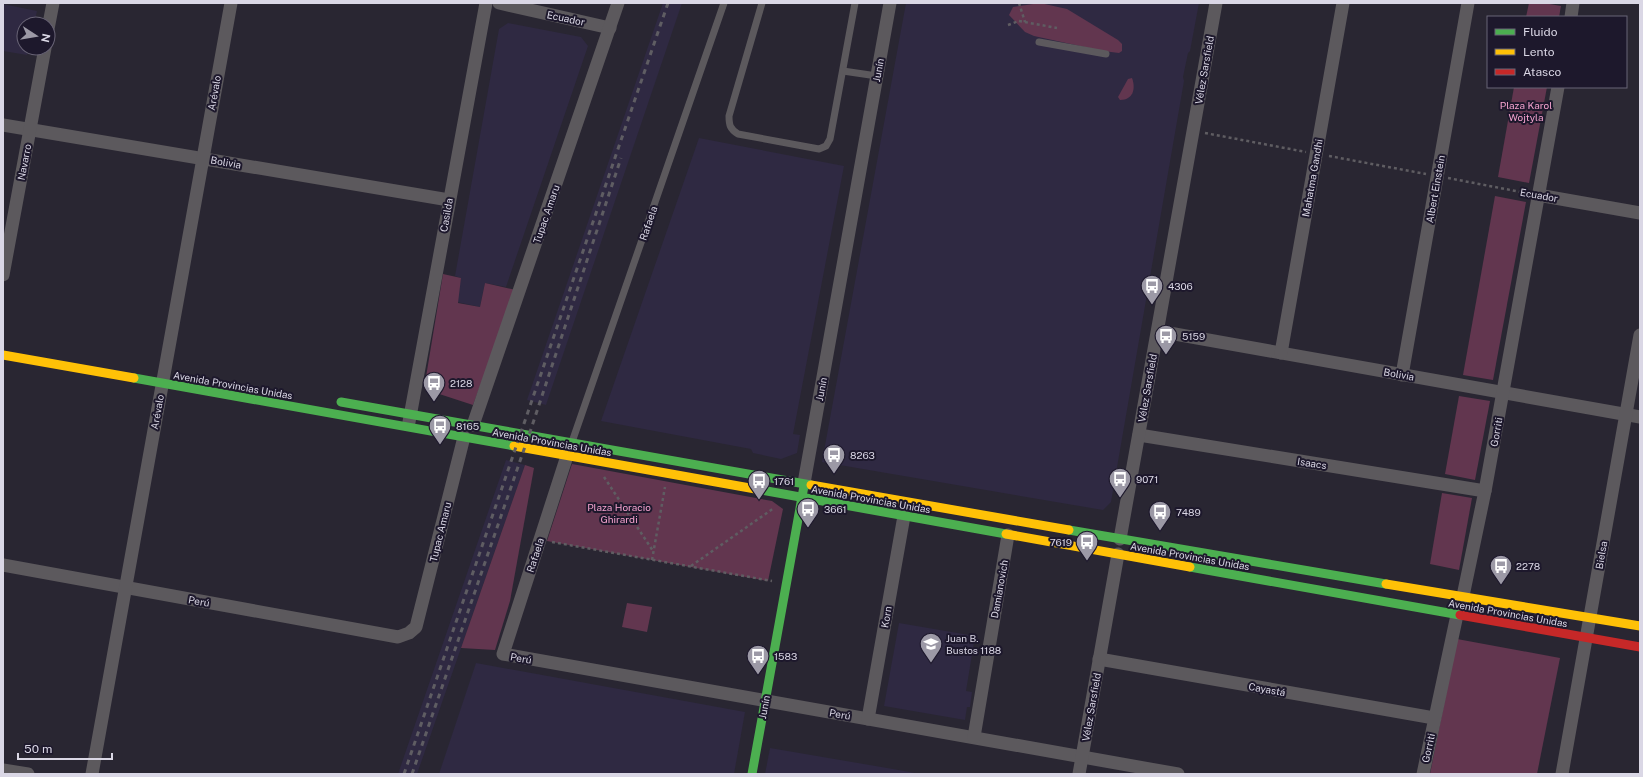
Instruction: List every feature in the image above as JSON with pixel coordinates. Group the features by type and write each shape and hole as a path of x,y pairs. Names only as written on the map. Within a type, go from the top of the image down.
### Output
{"main road":[{"name":"Avenida Provincias Unidas","path":"3,355 164,374 408,427 1640,647"},
{"name":"Avenida Provincias Unidas","path":"334,400 1120,539 1640,626"},
{"name":"Junín","path":"752,774 804,483"},
{"name":"Vélez Sarsfield","path":"1118,554 1120,539"}],"street":[{"path":"50,16 52,3"},
{"name":"Arévalo","path":"92,774 231,3"},
{"name":"Casilda","path":"408,427 486,3"},
{"name":"Ecuador","path":"499,3 610,28"},
{"name":"Tupac Amaru","path":"473,425 618,3"},
{"name":"Junín","path":"804,483 890,3"},
{"name":"Vélez Sarsfield","path":"1120,539 1216,3"},
{"name":"Mahatma Gandhi","path":"1281,353 1343,3"},
{"name":"Albert Einstein","path":"1402,375 1468,3"},
{"path":"1571,16 1573,3"},
{"name":"Navarro","path":"3,275 44,56"},
{"name":"Gorriti","path":"1423,774 1434,718 1457,615 1463,596 1485,491 1558,88"},
{"name":"Bolivia","path":"3,125 449,200"},
{"name":"Ecuador","path":"1538,195 1640,213"},
{"name":"Bolivia","path":"1158,331 1640,417"},
{"name":"Bielsa","path":"1562,774 1640,335"},
{"name":"Isaacs","path":"1139,435 1485,491"},
{"name":"Tupac Amaru","path":"416,627 464,437"},
{"name":"Rafaela","path":"502,654 567,456"},
{"name":"Korn","path":"868,719 904,516"},
{"name":"Damianovich","path":"974,738 1008,535"},
{"name":"Vélez Sarsfield","path":"1079,774 1118,554"},
{"name":"Perú","path":"3,565 398,637 409,633 416,627"},
{"name":"Perú","path":"502,654 1178,774"},
{"name":"Cayastá","path":"1099,659 1434,718"},
{"path":"3,770 28,774"}],"lane":[{"name":"Rafaela","path":"572,442 724,3"},
{"path":"762,3 729,116 729,124 733,131 738,134 819,149 826,146 830,139 855,3"},
{"path":"1039,42 1106,54"},
{"path":"843,71 877,76"}],"path":[{"path":"1019,3 1024,20"},
{"path":"1008,25 1024,20 1057,28"},
{"name":"Ecuador","path":"1438,176 1538,195"},
{"path":"592,460 653,551"},
{"path":"652,560 668,473"},
{"path":"691,567 791,496"},
{"path":"540,540 786,584"}],"shaded area":[{"path":"663,3 682,3 546,405 527,400"},
{"path":"906,3 1199,3 1190,51 1188,53 1183,77 1184,81 1111,502 1103,510 822,462"},
{"path":"3,4 37,11 36,16 16,16 16,53 3,51"},
{"path":"508,23 581,37 588,46 506,287 485,283 480,307 457,302 461,278 455,276 499,29"},
{"path":"699,138 844,166 793,434 800,435 797,453 781,459 753,453 751,449 601,421"},
{"path":"506,460 525,465 417,774 398,774"},
{"name":"Juan B. Bustos 1188","path":"899,623 975,636 966,691 972,692 970,707 967,707 965,720 884,706"},
{"path":"476,663 745,712 734,774 439,774"},
{"path":"770,748 893,769 920,774 765,774"}],"green space":[{"path":"1040,3 1067,9 1118,40 1122,44 1122,51 1119,53 1103,51 1034,36 1025,32 1009,15 1013,7"},
{"path":"1529,3 1544,3 1561,6 1559,16 1526,16"},
{"path":"1132,78 1134,86 1131,96 1124,100 1120,100 1118,97 1128,79"},
{"name":"Plaza Karol Wojtyla","path":"1514,88 1547,88 1529,183 1498,177"},
{"path":"1495,196 1526,202 1493,380 1463,375"},
{"path":"443,274 461,278 458,303 480,307 485,283 516,290 473,405 424,389"},
{"path":"1459,396 1490,401 1475,480 1445,474"},
{"name":"Plaza Horacio Ghirardi","path":"572,464 772,501 783,509 768,581 547,541"},
{"path":"525,465 534,468 510,601 495,650 461,648"},
{"path":"1442,493 1472,498 1459,570 1430,564"},
{"path":"627,603 652,607 647,632 622,627"},
{"path":"1457,639 1560,658 1537,774 1430,774"}],"railway":[{"path":"404,774 668,3"},
{"path":"412,774 529,435 621,158"}],"traffic: fast":[{"path":"134,378 514,446"},
{"path":"341,402 811,485"},
{"path":"752,774 804,486"},
{"path":"761,490 1006,534"},
{"path":"1069,530 1386,584"},
{"path":"1190,567 1460,615"}],"traffic: slow":[{"path":"3,355 134,378"},
{"path":"514,446 761,490"},
{"path":"811,485 1069,530"},
{"path":"1006,534 1190,567"},
{"path":"1386,584 1640,626"}],"traffic: jam":[{"path":"1460,615 1640,647"}],"place":[{"name":"4306","path":"1152,306"},
{"name":"5159","path":"1166,356"},
{"name":"2128","path":"434,402"},
{"name":"8165","path":"440,446"},
{"name":"8263","path":"834,474"},
{"name":"9071","path":"1120,498"},
{"name":"1761","path":"759,500"},
{"name":"3661","path":"808,528"},
{"name":"7489","path":"1160,532"},
{"name":"7619","path":"1087,562"},
{"name":"2278","path":"1501,586"},
{"name":"Juan B. Bustos 1188","path":"931,664"},
{"name":"1583","path":"758,676"}]}
